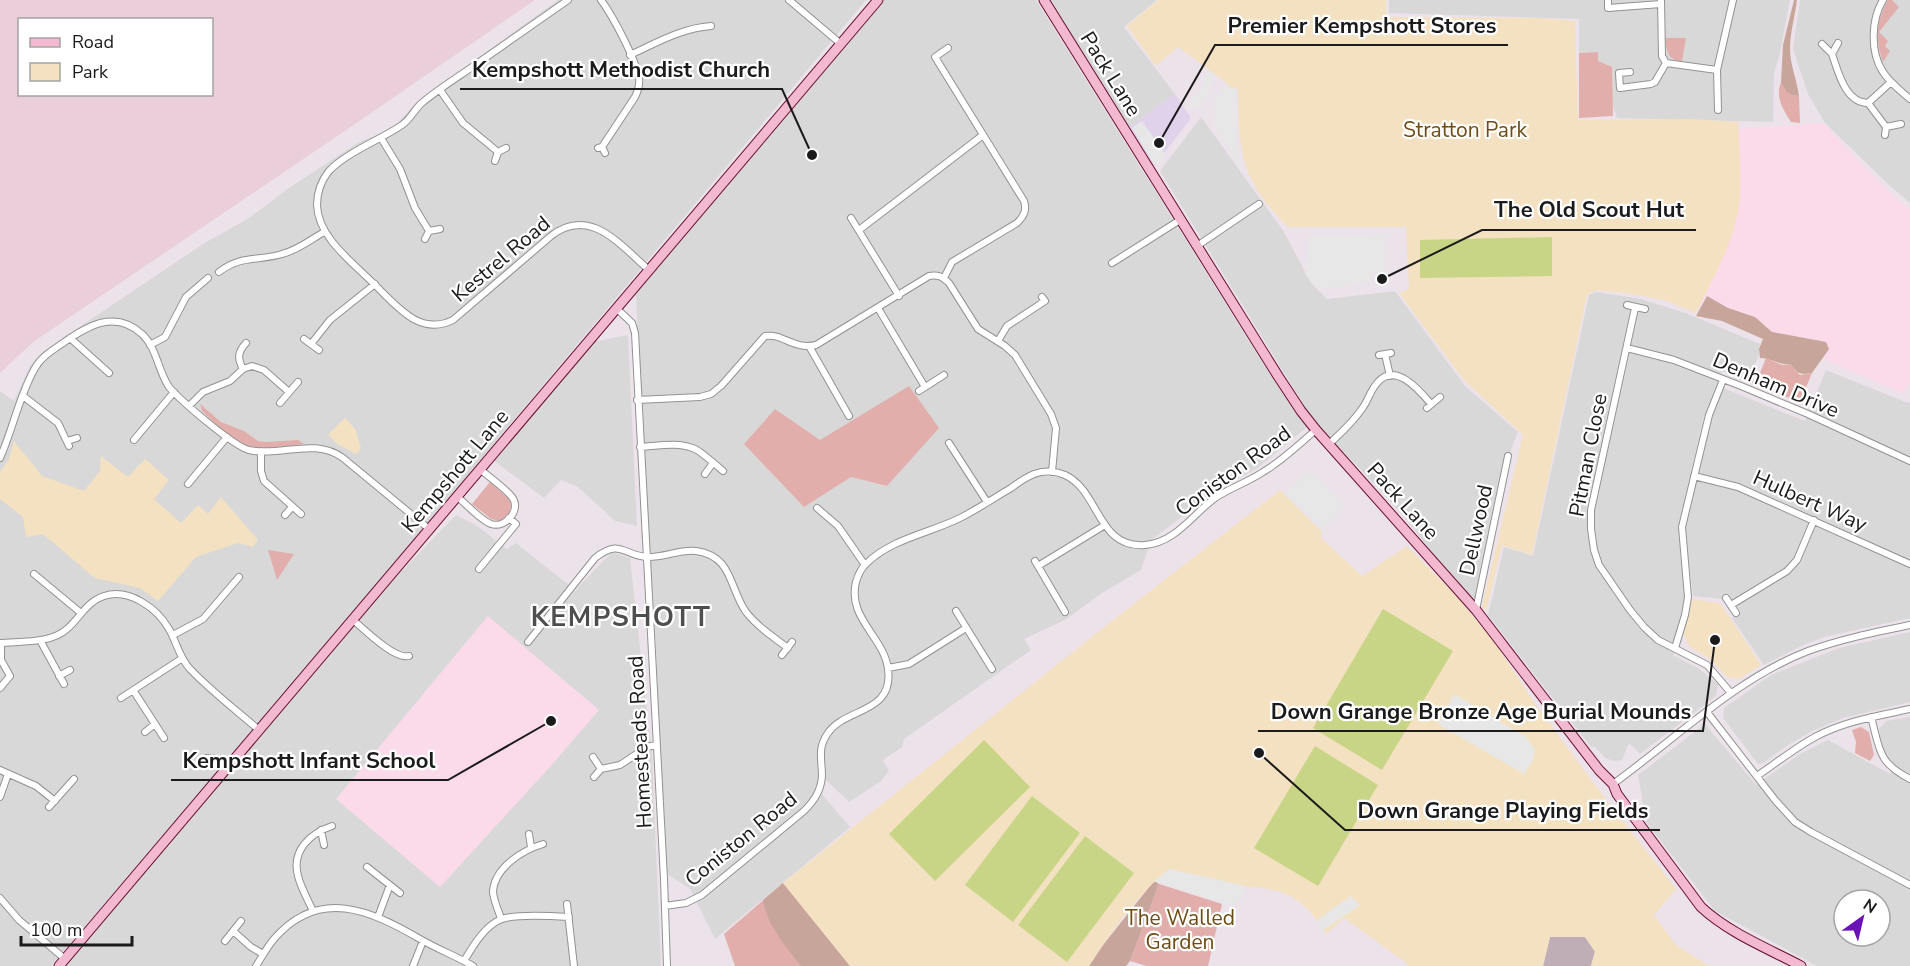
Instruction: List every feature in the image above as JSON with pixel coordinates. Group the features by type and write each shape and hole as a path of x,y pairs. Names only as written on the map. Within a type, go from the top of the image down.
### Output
{"street":[{"path":"219,272 239,261 290,252 324,232 317,205 320,187 337,165 406,122 418,106 568,0"},
{"path":"602,0 639,77 638,93 602,149"},
{"path":"789,0 841,44"},
{"name":"Kempshott Lane","path":"62,963 878,0"},
{"name":"Pack Lane","path":"1044,0 1290,394 1316,430 1476,610 1599,770 1613,784 1617,794 1701,907 1730,928 1801,966"},
{"path":"1608,0 1608,8 1661,2 1662,56 1666,63"},
{"path":"1718,110 1717,70 1733,0"},
{"path":"1883,0 1875,19 1874,44 1880,67 1891,82 1910,99"},
{"path":"630,55 685,31 708,27 703,18"},
{"path":"1832,54 1838,43"},
{"path":"1822,44 1832,54 1840,78 1850,95 1861,103 1868,103 1891,82"},
{"path":"944,278 952,262 1017,223 1025,212 1024,201 935,57 948,48"},
{"path":"1666,63 1717,70"},
{"path":"1630,72 1619,73 1620,88 1655,82 1666,63"},
{"path":"440,90 463,123 498,152"},
{"path":"1868,103 1886,127 1885,135"},
{"path":"1886,127 1901,124"},
{"path":"860,230 984,135"},
{"path":"381,138 400,169 415,208 429,231"},
{"path":"495,161 498,152 506,148"},
{"path":"1197,246 1260,204"},
{"path":"851,218 898,296"},
{"path":"1112,263 1180,220"},
{"name":"Kestrel Road","path":"324,232 406,315 417,322 429,325 448,322 459,316 557,231 568,226 579,225 601,230 650,270"},
{"path":"429,231 440,229"},
{"path":"425,239 429,231"},
{"path":"637,400 700,397 711,394 721,386 762,338 772,336 795,345 809,346 832,336 929,276 936,275 944,278 978,329 1015,355 1054,419 1056,428 1052,472 1034,474 961,518 887,549 865,565 857,578 854,594 862,621 885,657 888,668 909,664 966,628"},
{"path":"150,345 165,337 186,297 208,278"},
{"path":"311,344 330,320 375,284"},
{"path":"998,341 1007,326 1045,301 1042,297"},
{"path":"1627,306 1645,309"},
{"name":"Homesteads Road","path":"616,308 634,328 667,966"},
{"path":"878,308 925,387"},
{"name":"Pitman Close","path":"1635,308 1591,510 1594,550 1599,566 1644,627 1659,640 1707,665 1731,693"},
{"path":"0,458 23,396 39,363 70,338 91,325 113,322 123,324 143,335 150,345 164,379 174,392 227,437 244,448 261,451 316,447 334,452 348,461 429,529"},
{"path":"70,338 109,373"},
{"path":"304,339 319,350"},
{"path":"243,369 239,355 246,343"},
{"path":"809,346 850,416"},
{"name":"Denham Drive","path":"1626,348 1674,360 1808,414 1910,461"},
{"path":"1385,354 1390,376"},
{"path":"189,406 203,392 230,381 243,369 252,366 259,367 289,392"},
{"path":"918,391 944,375"},
{"path":"1329,444 1360,412 1378,381 1390,376 1400,377 1412,384 1429,406 1440,397"},
{"path":"1675,648 1688,597 1682,527 1709,415 1723,380"},
{"path":"280,403 298,382"},
{"path":"134,440 174,392"},
{"path":"23,396 55,419 68,444 77,438"},
{"name":"Coniston Road","path":"1052,472 1067,476 1079,484 1114,536 1127,543 1142,546 1157,543 1180,529 1217,497 1266,471 1316,430"},
{"path":"188,484 227,437"},
{"path":"950,443 987,502"},
{"path":"640,447 683,445 698,451 723,471"},
{"path":"261,451 261,471 264,481 301,514"},
{"name":"Dellwood","path":"1476,610 1508,456"},
{"path":"705,474 713,463"},
{"path":"461,501 490,524 499,525 509,518 515,509 514,500 480,469"},
{"name":"Hulbert Way","path":"1694,476 1738,487 1910,564"},
{"path":"285,515 292,507"},
{"path":"818,518 820,510 838,526 865,565"},
{"path":"480,569 516,524 509,518"},
{"path":"1731,605 1787,571 1797,560 1814,520"},
{"path":"1065,612 1036,564 1105,525"},
{"path":"528,642 595,558 606,551 623,549 646,557 690,551 713,556 727,569 748,615 790,645 782,656"},
{"path":"34,574 81,613"},
{"path":"173,635 200,622 239,577"},
{"path":"0,688 10,676 1,660 1,643 50,638 66,630 89,605 104,596 128,595 155,612 165,622 173,635 181,659 199,678 260,730"},
{"path":"1726,598 1736,613"},
{"path":"956,611 984,663 992,669"},
{"path":"353,620 396,654 409,656"},
{"path":"1613,784 1731,693 1761,675 1807,651 1865,634 1910,625"},
{"path":"40,640 64,684"},
{"path":"121,698 181,659"},
{"name":"Coniston Road","path":"665,906 686,903 702,895 809,806 816,797 821,783 820,750 826,736 835,725 870,708 876,702 886,686 888,668"},
{"path":"59,676 70,670"},
{"path":"133,690 164,738"},
{"path":"1757,776 1815,736 1871,717 1910,709"},
{"path":"1707,712 1782,809 1795,822 1910,885"},
{"path":"1871,717 1879,750 1887,764 1910,779"},
{"path":"145,732 155,724"},
{"path":"594,777 601,769 620,765 648,747 656,745"},
{"path":"594,757 601,769"},
{"path":"207,758 233,761"},
{"path":"0,770 36,786 55,801"},
{"path":"0,797 8,774"},
{"path":"49,807 74,779"},
{"path":"313,912 297,874 297,860 308,838 332,826"},
{"path":"321,830 324,845"},
{"path":"529,834 531,847"},
{"path":"501,919 493,891 506,865 518,854 543,844"},
{"path":"367,867 400,892"},
{"path":"378,917 390,885"},
{"path":"0,898 19,921 62,963"},
{"path":"567,904 574,966"},
{"path":"256,966 273,940 285,928 313,912 328,908 346,908 378,917 473,966"},
{"path":"464,961 474,944 501,919 569,917"},
{"path":"225,941 241,921"},
{"path":"233,931 263,954"},
{"path":"413,966 423,941"}],"shaded area":[{"path":"0,0 535,0 355,124 33,342 0,373"},
{"path":"558,0 866,0 358,606 51,966 0,966 0,391 14,401 30,366 42,352 203,244 249,218 289,188 359,142 392,129 417,102"},
{"name":"KEMPSHOTT","path":"884,0 1036,0 1249,341 1307,427 1259,467 1218,490 1151,540 1141,570 1102,593 1065,620 1024,639 1031,650 904,739 902,747 883,760 889,771 881,781 849,802 826,780 821,793 850,827 715,939 690,889 666,873 636,294"},
{"path":"1051,0 1157,0 1124,27 1175,94 1128,128"},
{"path":"1389,0 1790,0 1774,72 1773,122 1617,118 1598,61 1598,52 1579,53 1579,19 1389,13"},
{"path":"1794,0 1797,0 1790,54 1799,96 1787,92 1781,82 1783,45"},
{"path":"1800,0 1910,0 1910,203 1825,123 1808,94 1793,49"},
{"path":"1208,71 1216,77 1208,95 1198,109 1194,108 1190,114 1191,96 1195,97"},
{"path":"1227,83 1230,88 1236,89 1236,131 1241,164 1246,177 1214,126 1215,99"},
{"path":"1175,94 1191,118 1153,168 1128,128"},
{"path":"1201,117 1284,232 1311,283 1327,299 1395,291 1465,386 1518,432 1499,481 1476,604 1440,564 1384,494 1313,420 1160,171"},
{"path":"1142,121 1165,154 1155,166 1132,128"},
{"path":"1823,123 1895,198 1910,209 1910,384 1902,393 1700,305 1714,276 1737,215 1740,197 1738,129"},
{"path":"1385,234 1386,272 1371,273 1371,281 1346,287 1319,288 1305,274 1308,237"},
{"path":"1596,292 1641,299 1688,314 1760,344 1759,356 1746,380 1722,371 1703,420 1679,524 1685,594 1673,655 1698,668 1718,684 1716,696 1640,754 1629,743 1622,760 1614,761 1605,758 1595,747 1591,747 1488,615 1504,547 1533,556 1589,295"},
{"path":"1707,296 1728,308 1755,317 1772,332 1826,342 1829,349 1812,373 1808,374 1800,373 1790,364 1760,358 1759,349 1763,339 1722,321 1696,316"},
{"path":"628,335 637,526 615,521 578,487 561,480 544,498 494,461 593,342"},
{"path":"1826,370 1910,403 1910,618 1824,637 1764,665 1732,618 1741,612 1727,593 1722,599 1693,596 1685,527 1711,415 1723,388 1805,421"},
{"path":"1309,471 1345,504 1322,530 1284,493"},
{"path":"456,515 476,525 507,549 516,543 570,586 560,598 564,602 612,552 630,558 652,756 661,966 66,966 334,647 391,582"},
{"path":"488,616 599,710 440,887 336,799"},
{"path":"1910,632 1910,702 1843,718 1812,731 1758,764 1723,718 1724,708 1771,675 1839,648"},
{"path":"1454,694 1526,737 1535,750 1533,760 1524,774 1438,724"},
{"path":"1910,717 1910,966 1817,966 1715,911 1640,814 1644,810 1638,775 1705,724 1756,785 1800,754 1828,740 1890,774 1892,765 1883,752 1879,729 1886,721"},
{"path":"1169,869 1242,885 1246,894 1233,906 1154,881"},
{"path":"1154,881 1159,884 1130,961 1126,966 1089,966 1103,945"},
{"path":"783,883 850,966 801,966 773,927 763,900"},
{"path":"1351,896 1360,905 1322,931 1317,920"},
{"path":"1550,937 1585,937 1595,951 1591,966 1543,966"}],"green space":[{"name":"Stratton Park","path":"1158,0 1386,0 1389,17 1541,18 1575,21 1578,120 1691,119 1738,122 1740,196 1738,212 1730,242 1696,313 1664,300 1626,293 1596,290 1587,295 1532,555 1502,545 1486,611 1482,607 1523,435 1464,380 1399,293 1409,289 1406,227 1288,227 1272,210 1260,195 1246,166 1242,150 1236,88 1230,88 1227,83 1178,47 1156,66 1127,26"},
{"path":"1888,0 1892,0 1899,7 1879,32 1888,41 1885,46 1890,51 1883,62 1878,31 1881,15"},
{"path":"1665,38 1686,38 1682,61 1671,57 1667,51"},
{"path":"1598,52 1598,61 1612,67 1613,116 1579,118 1579,53"},
{"path":"1781,82 1792,95 1799,96 1800,123 1791,122 1783,108 1779,98"},
{"path":"1552,237 1552,276 1420,278 1420,240"},
{"path":"1766,358 1782,365 1790,364 1800,375 1812,373 1800,402 1751,383 1760,373"},
{"path":"909,386 939,428 887,486 851,477 804,507 744,444 775,409 820,440"},
{"path":"200,404 221,422 244,431 258,441 298,440 304,444 271,448 254,447 238,442 202,411"},
{"path":"345,418 355,429 361,448 356,454 336,443 328,435"},
{"path":"14,441 42,476 84,491 100,471 101,456 128,477 145,459 169,480 154,499 181,523 198,505 208,514 221,497 258,540 253,547 238,543 196,557 158,601 140,588 95,578 43,534 26,537 23,517 0,499 0,472 9,459"},
{"path":"490,482 512,504 508,515 499,521 491,519 472,504"},
{"path":"1280,490 1322,532 1321,538 1362,576 1407,546 1455,594 1495,643 1538,708 1676,889 1654,915 1676,945 1709,966 1591,966 1595,952 1585,937 1550,937 1543,966 1407,966 1408,964 1344,918 1326,934 1304,905 1281,892 1169,869 1136,902 1089,966 850,966 783,883"},
{"path":"268,550 294,554 277,580"},
{"path":"1692,599 1720,603 1761,665 1739,679 1727,677 1710,659 1690,647 1683,634"},
{"path":"1383,609 1453,651 1382,770 1313,728"},
{"path":"1861,727 1869,732 1874,755 1870,761 1855,753 1856,742 1852,730"},
{"path":"984,740 1030,787 935,881 889,834"},
{"path":"1315,746 1378,785 1318,886 1254,848"},
{"path":"1032,796 1080,833 1013,922 965,885"},
{"path":"1085,836 1134,873 1067,962 1018,925"},
{"path":"783,883 850,966 735,966 724,934"},
{"name":"The Walled Garden","path":"1159,884 1222,904 1208,966 1147,966 1130,961"}],"place":[{"name":"Premier Kempshott Stores","path":"1159,143"},
{"name":"Kempshott Methodist Church","path":"812,155"},
{"name":"The Old Scout Hut","path":"1382,279"},
{"name":"Down Grange Bronze Age Burial Mounds","path":"1715,640"},
{"name":"Kempshott Infant School","path":"551,721"},
{"name":"Down Grange Playing Fields","path":"1259,753"}],"district":[{"name":"KEMPSHOTT","path":"621,617"}]}
